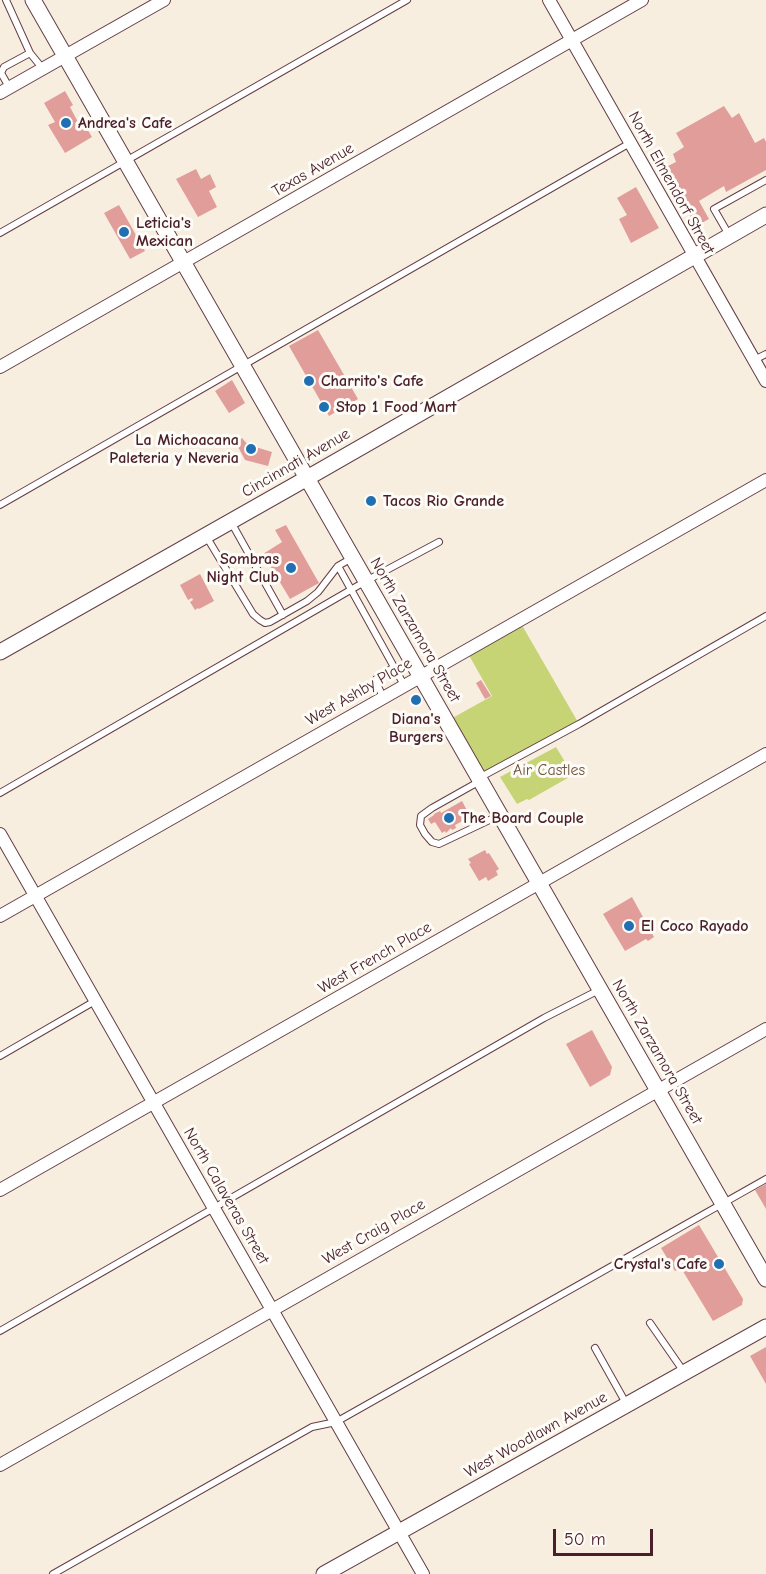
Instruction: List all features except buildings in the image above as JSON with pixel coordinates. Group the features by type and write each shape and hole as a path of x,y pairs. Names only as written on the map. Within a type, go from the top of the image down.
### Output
{"street":[{"name":"North Zarzamora Street","path":"33,0 766,1279"},
{"path":"5,90 164,0"},
{"name":"North Elmendorf Street","path":"549,0 766,381"},
{"name":"Texas Avenue","path":"0,367 642,0"},
{"name":"Cincinnati Avenue","path":"0,652 766,215"},
{"name":"West Ashby Place","path":"0,916 766,480"},
{"name":"West French Place","path":"0,1190 766,754"},
{"name":"North Calaveras Street","path":"0,834 423,1574"},
{"name":"West Craig Place","path":"0,1465 766,1029"},
{"name":"West Woodlawn Avenue","path":"324,1574 766,1327"}],"lane":[{"path":"6,0 30,52 43,69"},
{"path":"0,233 407,0"},
{"path":"5,90 1,73 4,67 30,52"},
{"path":"0,505 630,143"},
{"path":"729,236 714,209 766,180"},
{"path":"754,360 766,354"},
{"path":"231,522 282,615"},
{"path":"206,536 253,614 265,623 307,601 318,592 338,566 353,558"},
{"path":"0,793 366,581 439,542"},
{"path":"338,566 404,685"},
{"path":"500,815 439,844 432,842 424,834 420,825 421,816 432,808 766,616"},
{"path":"383,697 376,679 394,667"},
{"path":"0,1331 544,1018 600,989"},
{"path":"0,1056 95,1001"},
{"path":"53,1574 312,1427 336,1422 766,1179"},
{"path":"650,1323 684,1373"},
{"path":"595,1348 627,1405"}],"green space":[{"path":"519,620 579,724 479,778 447,721 492,696 466,650"},
{"name":"Air Castles","path":"556,747 573,775 529,800 517,804 500,777"}],"place":[{"name":"Andrea's Cafe","path":"66,123"},
{"name":"Leticia's Mexican","path":"124,232"},
{"name":"Charrito's Cafe","path":"309,381"},
{"name":"Stop 1 Food Mart","path":"324,407"},
{"name":"La Michoacana Paleteria y Neveria","path":"251,449"},
{"name":"Tacos Rio Grande","path":"371,501"},
{"name":"Sombras Night Club","path":"291,568"},
{"name":"Diana's Burgers","path":"416,700"},
{"name":"The Board Couple","path":"449,818"},
{"name":"El Coco Rayado","path":"629,926"},
{"name":"Crystal's Cafe","path":"719,1264"}]}
